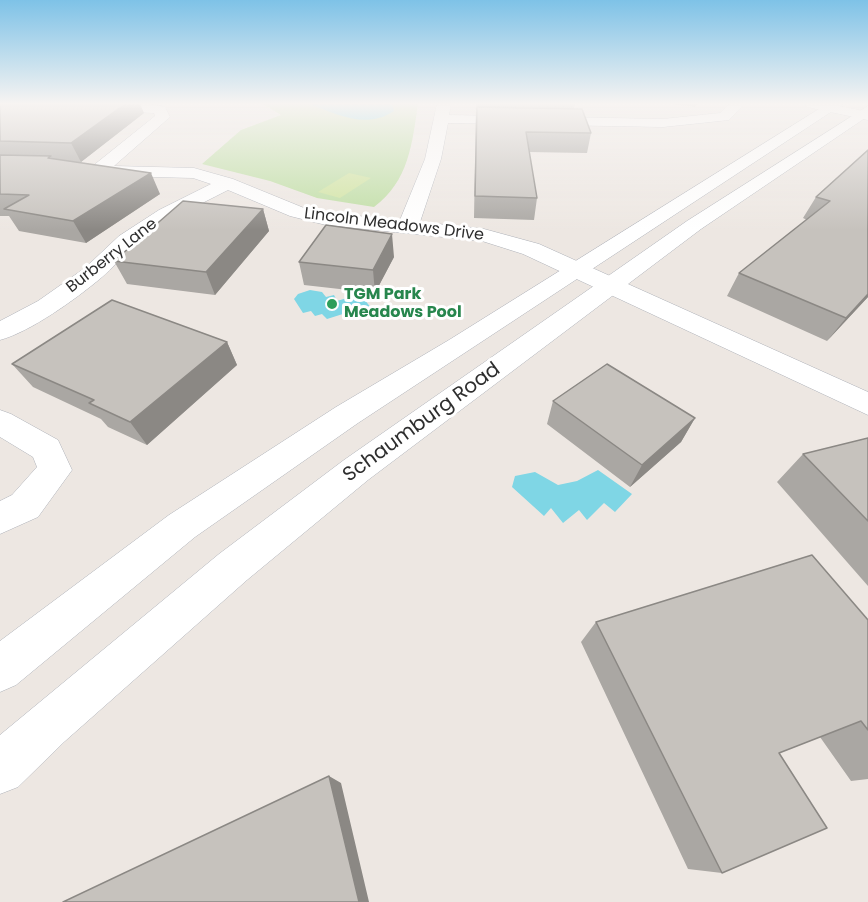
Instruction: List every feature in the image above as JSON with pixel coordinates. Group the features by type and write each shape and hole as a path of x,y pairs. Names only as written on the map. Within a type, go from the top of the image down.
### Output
{"street":[{"path":"100,169 128,146"},
{"path":"408,227 436,146"},
{"name":"Schaumburg Road","path":"0,669 183,526 347,415 459,346 763,146"},
{"name":"Schaumburg Road","path":"0,769 56,718 242,560 447,403 613,286 694,225 816,146"},
{"name":"Lincoln Meadows Drive","path":"0,168 194,173 227,183 297,212 326,219 484,235 531,249 863,391"},
{"name":"Burberry Lane","path":"0,332 47,306 93,273 127,241 166,214 227,183"},
{"path":"0,422 46,449 55,470 25,506 0,518"}],"green space":[{"path":"223,146 411,146 402,174 395,186 374,207 317,198 270,181 202,164"},
{"path":"349,173 371,178 340,198 318,192"}],"water":[{"name":"TGM Park Meadows Pool","path":"310,290 322,292 326,297 334,295 337,301 360,294 372,309 348,317 346,313 327,319 322,314 315,316 311,311 303,313 294,299 298,294"},
{"path":"598,470 632,494 615,512 604,503 587,520 579,510 563,523 551,508 544,516 512,487 515,476 535,472 558,485 577,481"}],"building":[{"path":"476,146 528,146 537,198 475,196"},
{"path":"868,150 868,294 846,318 739,273 830,201 816,197"},
{"path":"0,155 51,156 48,158 151,173 73,221 4,209 29,195 0,194"},
{"path":"183,201 263,209 206,272 114,261"},
{"path":"326,225 392,234 373,270 299,262"},
{"path":"112,300 227,342 130,422 89,403 94,400 12,364"},
{"path":"607,364 695,418 642,465 553,401"},
{"path":"868,438 868,521 803,454"},
{"path":"812,555 868,620 868,730 861,721 779,753 827,828 722,873 596,622"},
{"path":"329,776 359,902 63,902"}],"place":[{"name":"TGM Park Meadows Pool","path":"332,304"}]}
